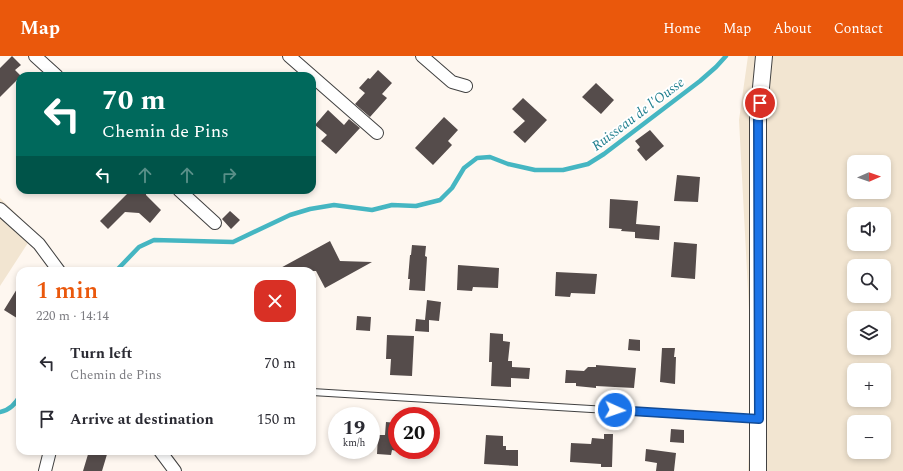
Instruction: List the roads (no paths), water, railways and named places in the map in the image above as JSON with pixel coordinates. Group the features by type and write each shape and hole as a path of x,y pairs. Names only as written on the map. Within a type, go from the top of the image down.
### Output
{"street":[{"path":"35,56 53,72"},
{"path":"289,56 307,72"},
{"path":"422,56 452,82 466,86"},
{"path":"758,471 758,119 764,56"},
{"path":"316,80 377,133"},
{"path":"183,194 215,223"},
{"path":"0,209 39,244 56,267"},
{"path":"45,471 49,455"},
{"path":"163,455 175,471"}],"lane":[{"path":"316,392 759,419"}],"waterway":[{"name":"Ruisseau de l'Ousse","path":"120,267 139,247 154,240 233,242 290,215 310,209 334,205 372,210 392,205 416,206 440,200 452,188 464,168 477,158 490,157 508,164 535,170 563,170 588,164 604,154 700,81 726,56"},
{"name":"Ruisseau de l'Ousse","path":"0,412 7,410 16,402"}]}
